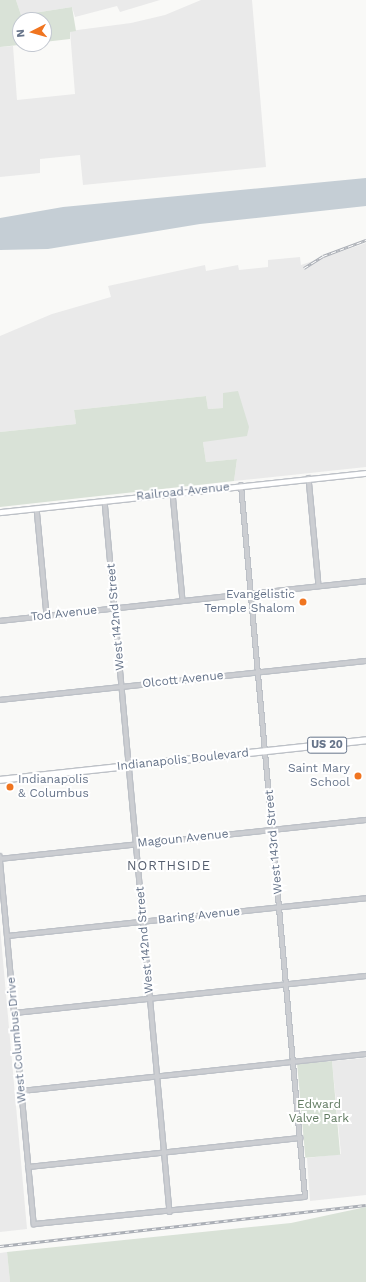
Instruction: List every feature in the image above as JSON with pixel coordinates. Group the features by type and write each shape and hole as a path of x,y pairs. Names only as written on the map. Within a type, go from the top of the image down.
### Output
{"main road":[{"name":"Indianapolis Boulevard","path":"0,780 366,740"}],"street":[{"name":"Railroad Avenue","path":"0,512 366,473"},
{"path":"309,478 319,586"},
{"name":"West 143rd Street","path":"170,1212 305,1197 241,486"},
{"path":"173,493 183,601"},
{"name":"West 142nd Street","path":"105,501 170,1212"},
{"path":"37,508 47,616"},
{"name":"Tod Avenue","path":"0,621 366,581"},
{"name":"Olcott Avenue","path":"0,700 366,660"},
{"name":"Magoun Avenue","path":"0,859 366,820"},
{"name":"West Columbus Drive","path":"0,856 33,1223 39,1225 170,1212"},
{"name":"Baring Avenue","path":"7,936 366,898"},
{"path":"14,1013 366,976"},
{"path":"21,1091 366,1054"},
{"path":"28,1167 300,1138"}],"shaded area":[{"path":"16,0 160,0 120,12 117,6 75,17 72,7 40,12 20,12"},
{"path":"201,0 252,0 266,167 83,185 80,155 40,159 40,173 0,177 0,47 12,46 17,100 75,94 70,31 131,23 165,15"},
{"path":"366,178 366,206 200,224 48,249 0,250 0,218 63,207"},
{"path":"366,243 366,467 234,481 237,459 206,462 203,442 224,408 208,409 206,396 74,410 76,424 0,432 0,336 52,314 111,297 108,286 205,265 206,271 238,265 239,270 268,267 268,260 300,257 301,265"},
{"path":"0,927 27,1229 0,1232"},
{"path":"366,1058 366,1195 310,1201 307,1158 341,1154 332,1061"},
{"path":"7,1252 10,1282 0,1282 0,1253"}],"green space":[{"path":"0,0 16,0 20,12 12,12 12,46 0,47"},
{"path":"72,7 76,31 70,32 70,39 52,41 52,12 40,12"},
{"path":"238,391 249,427 247,436 203,442 206,462 237,459 234,481 0,507 0,432 76,424 74,410 206,396 208,409 223,408 223,393"},
{"name":"Edward Valve Park","path":"332,1061 340,1155 305,1158 297,1064"},
{"path":"366,1207 366,1282 10,1282 7,1252 291,1223"}],"railway":[{"path":"304,268 323,256 366,240"},
{"path":"0,1246 366,1205"}],"place":[{"name":"Evangelistic Temple Shalom","path":"303,602"},
{"name":"Saint Mary School","path":"358,776"},
{"name":"Indianapolis & Columbus","path":"10,787"}],"district":[{"name":"NORTHSIDE","path":"169,866"}]}
